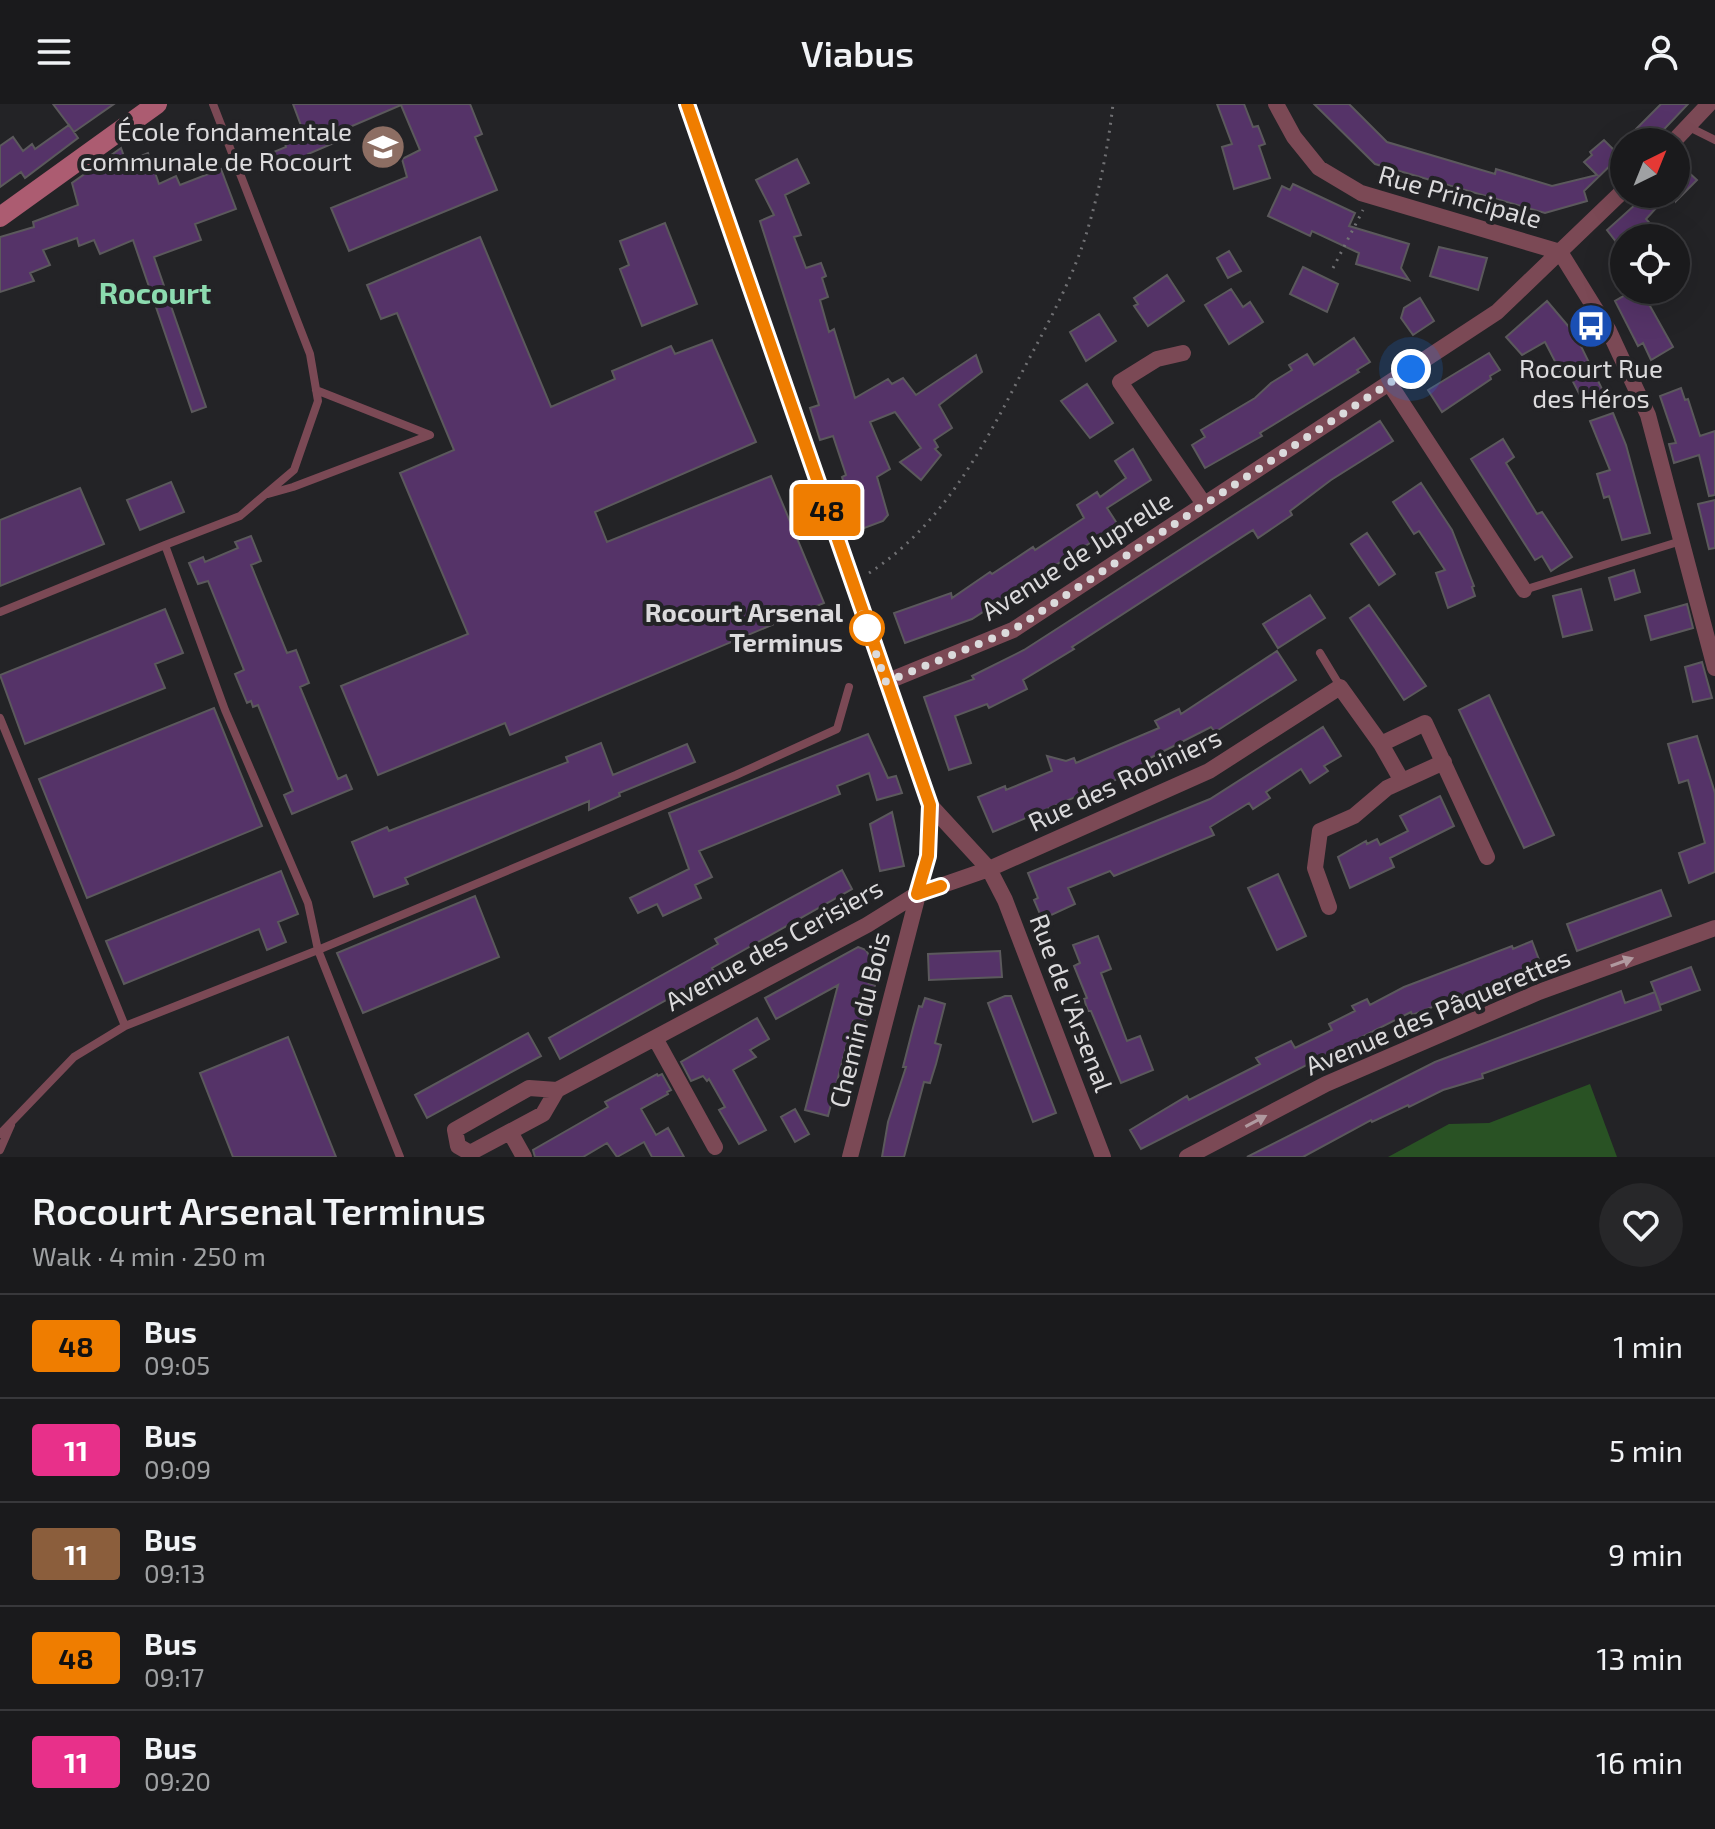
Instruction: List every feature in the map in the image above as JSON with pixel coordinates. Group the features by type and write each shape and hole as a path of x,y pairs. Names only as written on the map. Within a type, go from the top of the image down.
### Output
{"main road":[{"path":"0,217 147,107"}],"street":[{"name":"Chemin du Bois","path":"687,104 930,805 928,856 850,1157"},
{"name":"Rue Principale","path":"1276,104 1294,137 1319,168 1370,196 1560,252 1609,331 1648,415 1715,668"},
{"path":"1689,127 1709,104"},
{"name":"Avenue de Juprelle","path":"886,682 1013,630 1497,312 1610,204"},
{"name":"Avenue de Juprelle","path":"1183,353 1157,359 1120,382 1204,504"},
{"path":"1389,383 1524,590"},
{"path":"1340,687 1381,744 1402,781"},
{"name":"Rue des Robiniers","path":"989,869 1209,771 1340,687"},
{"path":"1381,744 1425,723 1487,857"},
{"path":"1329,907 1315,868 1320,831 1354,816 1387,788 1444,762"},
{"name":"Chemin du Bois","path":"930,805 989,869"},
{"path":"917,894 989,869"},
{"name":"Rue de l'Arsenal","path":"989,869 1005,900 1103,1157"},
{"name":"Avenue des Cerisiers","path":"557,1090 529,1088 455,1130 458,1146 470,1153 543,1114 557,1090 867,925 917,894"},
{"name":"Avenue des Pâquerettes","path":"1187,1157 1326,1084 1539,992 1715,928"},
{"name":"Avenue des Cerisiers","path":"655,1038 715,1147"},
{"path":"510,1132 524,1157"}],"lane":[{"path":"0,612 240,516 294,470 318,401 310,354 213,104"},
{"path":"1689,127 1715,140"},
{"path":"265,494 293,487 430,435 316,390"},
{"path":"1524,590 1681,541"},
{"path":"165,545 225,710 308,903 318,950 400,1157"},
{"path":"1320,653 1340,687"},
{"path":"0,1134 74,1057 125,1026 318,950 736,775 837,729 849,687"},
{"path":"0,718 125,1026"},
{"path":"0,1150 13,1121"}],"path":[{"path":"852,584 906,545 952,492 981,452 1056,308 1084,241 1113,104"},
{"path":"1333,268 1370,196"}],"green space":[{"path":"1590,1084 1617,1157 1388,1157 1449,1124 1489,1123"}],"building":[{"path":"53,104 114,104 74,132"},
{"path":"293,104 470,104 482,134 475,137 497,190 349,251 331,208 407,177 402,159 420,150 401,105 338,132 341,140 270,172 264,156 286,147 284,140 303,131"},
{"path":"1217,104 1244,104 1253,127 1258,126 1265,144 1259,146 1270,178 1234,189 1222,147 1232,144"},
{"path":"1314,104 1349,104 1387,142 1495,174 1496,169 1552,186 1597,175 1584,162 1604,140 1610,146 1610,166 1584,191 1587,201 1545,213 1375,164"},
{"path":"1661,104 1688,104 1665,128 1637,128"},
{"path":"69,125 78,138 25,178 21,172 0,187 0,146 13,137 23,151 32,144 35,149"},
{"path":"121,148 126,162 148,153 159,184 176,176 180,185 221,169 236,209 195,224 201,240 154,257 206,407 192,412 133,240 100,254 94,240 79,246 77,238 43,250 50,265 30,273 34,281 0,292 0,237 34,227 33,222 78,205 72,183"},
{"path":"797,159 809,183 785,195 801,235 794,237 806,268 821,263 826,276 822,278 828,297 820,300 829,332 834,329 855,398 888,379 892,384 903,378 916,395 976,355 982,372 939,405 952,428 934,440 938,447 935,449 941,455 921,480 900,462 921,448 895,412 870,422 890,469 877,477 888,515 883,521 859,530 833,436 820,440 810,408 819,405 760,221 774,215 756,180"},
{"path":"1690,174 1697,180 1690,187"},
{"path":"1293,184 1355,213 1349,226 1409,244 1401,268 1409,280 1356,264 1359,253 1312,231 1310,236 1268,216 1282,186 1290,190"},
{"path":"1631,208 1656,208 1646,219 1650,224 1614,224"},
{"path":"665,223 697,304 642,326 620,269 629,265 620,241"},
{"path":"480,237 551,407 615,379 612,371 671,346 675,354 712,340 756,442 595,512 607,542 771,476 824,603 510,735 505,723 378,775 341,686 468,634 400,473 454,450 397,313 381,319 367,285"},
{"path":"1439,247 1487,258 1478,290 1430,276"},
{"path":"1229,251 1241,271 1228,278 1217,258"},
{"path":"1303,267 1338,284 1327,312 1290,294"},
{"path":"1167,275 1184,301 1148,326 1134,306 1138,304 1134,298"},
{"path":"1231,289 1243,307 1250,302 1263,322 1229,344 1205,305"},
{"path":"1420,298 1434,321 1413,335 1401,318 1404,308"},
{"path":"1547,301 1575,334 1605,395 1585,405 1568,372 1562,375 1545,342 1522,355 1506,337"},
{"path":"1617,304 1649,304 1673,347 1651,360 1643,343 1638,346"},
{"path":"1099,314 1116,341 1086,361 1070,332"},
{"path":"1354,338 1370,362 1357,370 1359,372 1260,433 1262,436 1205,468 1192,445 1205,437 1201,430 1255,398 1292,370 1289,365 1307,354 1314,365"},
{"path":"1489,353 1500,370 1442,412 1428,390"},
{"path":"1087,384 1113,423 1090,438 1061,401"},
{"path":"1681,388 1685,400 1688,399 1700,436 1715,431 1715,495 1709,496 1699,455 1674,463 1669,444 1676,443 1660,396"},
{"path":"1613,413 1626,445 1650,533 1622,540 1609,496 1604,498 1597,474 1610,470 1590,421"},
{"path":"1380,421 1393,441 1331,480 1290,511 1292,515 1258,538 1253,530 1072,647 1074,649 1023,680 1027,689 989,708 987,704 955,716 971,763 949,770 924,697 974,679 972,676 1024,650"},
{"path":"1503,439 1514,457 1506,463 1537,514 1542,512 1572,557 1551,571 1542,556 1535,560 1471,459"},
{"path":"1133,449 1151,480 1107,508 1118,525 972,619 905,643 894,613 951,593 952,598 990,572 992,574 1033,547 1035,550 1084,518 1077,505 1097,492 1100,497 1126,478 1115,461"},
{"path":"171,482 184,512 140,530 127,500"},
{"path":"1421,483 1452,530 1474,586 1475,596 1448,608 1436,573 1445,570 1419,531 1414,534 1393,502"},
{"path":"80,488 104,544 0,586 0,520"},
{"path":"1715,500 1715,548 1709,549 1698,504"},
{"path":"1367,533 1395,574 1379,585 1351,544"},
{"path":"251,536 261,561 251,565 287,653 296,650 309,683 300,687 338,779 346,775 352,789 292,814 284,795 293,791 258,705 253,707 251,701 247,703 235,674 244,670 208,581 198,584 189,563 203,557 205,562 238,548 235,542"},
{"path":"1634,570 1640,592 1615,600 1609,578"},
{"path":"1581,589 1592,630 1563,637 1553,596"},
{"path":"1310,595 1325,618 1278,648 1263,624"},
{"path":"1687,604 1693,628 1651,640 1645,616"},
{"path":"1369,605 1426,686 1404,700 1350,618"},
{"path":"165,609 183,653 155,664 165,688 25,744 0,675"},
{"path":"1277,651 1296,680 1215,732 1211,727 1150,758 1153,764 993,832 978,797 1005,786 1006,790 1052,771 1047,756 1066,761 1074,758 1076,763 1159,728 1155,721 1179,709 1181,714"},
{"path":"1702,662 1712,698 1693,702 1685,667"},
{"path":"1489,695 1554,835 1524,848 1459,710"},
{"path":"214,708 262,826 87,898 39,779"},
{"path":"1323,727 1341,756 1324,766 1328,771 1310,783 1301,769 1266,792 1270,798 1253,809 1249,803 1210,827 1214,835 1114,876 1110,871 1068,888 1075,904 1047,917 1045,912 1040,914 1034,900 1038,898 1028,873 1210,799"},
{"path":"868,734 888,778 896,776 902,793 877,800 869,773 837,786 840,794 699,851 712,877 695,885 701,898 663,916 657,904 638,913 630,898 689,869 669,813"},
{"path":"1697,736 1715,793 1715,872 1689,883 1679,853 1705,843 1688,780 1679,783 1668,744"},
{"path":"601,743 613,775 687,744 695,762 619,793 620,796 589,810 589,801 405,878 408,884 374,897 352,842 387,827 389,831 568,762 566,757"},
{"path":"1440,796 1454,826 1390,858 1394,867 1350,888 1338,857 1366,841 1367,844 1377,839 1380,845 1408,831 1400,816"},
{"path":"892,812 904,866 880,871 870,824"},
{"path":"842,870 852,889 712,968 715,973 560,1059 549,1038 718,944 715,939"},
{"path":"281,871 298,914 278,922 286,942 267,950 259,929 124,984 106,941"},
{"path":"1278,874 1306,936 1277,950 1248,888"},
{"path":"1661,890 1671,916 1577,951 1567,924"},
{"path":"475,896 499,957 363,1013 337,953"},
{"path":"1098,936 1111,969 1101,973 1127,1041 1140,1036 1153,1070 1121,1083 1091,1011 1088,1011 1084,999 1087,998 1074,966 1080,963 1073,945"},
{"path":"1532,941 1541,965 1412,1015 1411,1012 1141,1149 1130,1130 1187,1096 1189,1100 1260,1064 1256,1058 1291,1041 1295,1048 1332,1030 1329,1024 1355,1011 1352,1006 1367,999 1370,1005 1404,987"},
{"path":"858,947 866,950 880,976 876,983 868,983 875,985 864,1024 853,1021 828,1116 805,1110 838,985 776,1019 765,998"},
{"path":"1000,951 1002,977 929,980 928,954"},
{"path":"1691,967 1700,990 1660,1005 1651,982"},
{"path":"1621,991 1625,1003 1655,992 1661,1010 1482,1074 1483,1078 1443,1090 1409,1107 1371,1120 1303,1157 1247,1157 1435,1062"},
{"path":"1011,996 1056,1113 1033,1122 988,1003"},
{"path":"925,998 945,1004 935,1043 941,1045 936,1064 930,1083 924,1082 904,1157 882,1157 913,1028 919,1006 922,1007"},
{"path":"757,1018 769,1039 750,1050 756,1057 733,1070 766,1130 739,1144 719,1110 725,1107 709,1079 707,1081 703,1076 691,1081 681,1062"},
{"path":"528,1033 541,1056 427,1118 415,1095"},
{"path":"288,1037 336,1157 233,1157 200,1073"},
{"path":"662,1074 671,1090 641,1109 656,1135 668,1128 684,1157 652,1157 644,1142 617,1157 607,1143 583,1157 535,1157 533,1150 608,1107 605,1102"},
{"path":"795,1109 809,1134 795,1142 781,1117"}],"bus line":[{"name":"48","path":"687,104 930,805 928,856 917,894 941,886"}],"place":[{"name":"École fondamentale communale de Rocourt","path":"383,147"},
{"name":"Rocourt Rue des Héros","path":"1591,326"},
{"name":"Rocourt Arsenal Terminus","path":"867,628"}],"district":[{"name":"Rocourt","path":"155,294"}],"route":[{"path":"867,628 862,614 886,682 1013,630 1411,369"}]}
